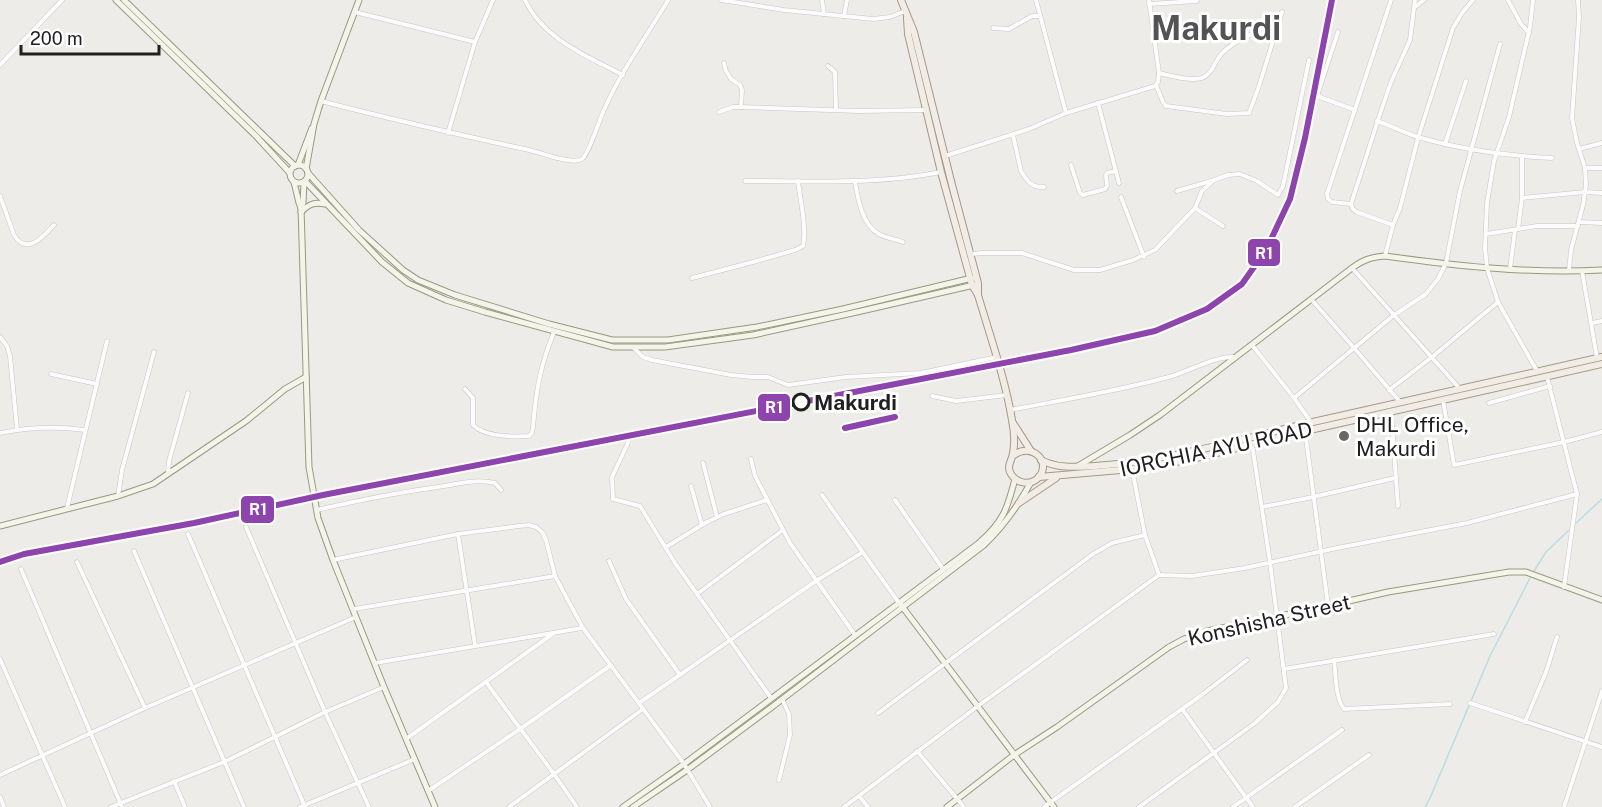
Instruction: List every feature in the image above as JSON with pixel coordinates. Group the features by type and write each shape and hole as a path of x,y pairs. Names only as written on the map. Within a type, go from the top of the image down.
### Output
{"main road":[{"path":"901,0 914,32 953,201 1007,396 1013,423 1014,455 1009,465 1011,475 1020,482 1031,482 1039,477 1041,460"},
{"path":"906,15 908,34 926,110 942,155 941,172 970,254 974,281"},
{"path":"1013,423 1031,451 1049,464 1077,467 1168,458 1600,357"},
{"name":"IORCHIA AYU ROAD","path":"1039,477 1132,470 1188,460 1251,443 1602,364"},
{"path":"1014,455 1022,450 1031,451"},
{"path":"1019,503 1059,476"}],"street":[{"path":"0,65 62,0"},
{"path":"116,0 290,172"},
{"path":"123,0 296,165 303,166 359,230 403,270 428,286 549,324 612,340 668,340 758,330"},
{"path":"359,0 314,124 296,165 290,172 301,210 309,467 316,511 322,531 435,807"},
{"path":"448,133 475,42 493,0"},
{"path":"525,0 536,20 552,34 623,75"},
{"path":"321,101 448,133 569,160 580,160 586,155 605,107 668,0"},
{"path":"721,0 784,10 873,19 906,15"},
{"path":"822,0 824,14"},
{"path":"844,16 847,0"},
{"path":"1036,0 1066,113"},
{"path":"1351,204 1332,202 1328,199 1327,194 1391,0"},
{"path":"1393,225 1357,212 1351,204 1391,82 1410,40 1415,0"},
{"path":"1414,7 1424,0"},
{"path":"1385,256 1453,28 1473,0"},
{"path":"1508,0 1521,24 1529,33"},
{"path":"1533,0 1529,33 1509,117 1496,154 1490,184 1485,234 1486,268 1498,302 1537,372"},
{"path":"1569,271 1571,250 1585,192 1585,168 1573,129 1572,118 1579,17 1578,0"},
{"path":"1197,2 1149,2 1159,73 1156,85 1166,106 1227,114 1249,113 1282,12"},
{"path":"355,12 475,42"},
{"path":"993,28 1009,29 1032,16 1040,16"},
{"path":"1338,32 1317,96 1355,110"},
{"path":"1159,73 1193,78 1205,77 1224,51 1232,44 1252,34"},
{"path":"1294,398 1394,315 1430,291 1446,263 1470,150 1500,44"},
{"path":"1177,192 1228,175 1240,174 1257,181 1278,195 1281,191 1309,60"},
{"path":"724,63 731,79 740,85 742,90 741,107"},
{"path":"828,66 836,72 836,110"},
{"path":"1445,144 1466,81"},
{"path":"942,155 1013,135 1066,113 1156,85"},
{"path":"1098,102 1119,183"},
{"path":"719,112 733,107 926,110"},
{"path":"1377,121 1419,138 1470,150 1551,158"},
{"path":"301,210 314,124"},
{"path":"1013,135 1024,176 1032,185 1044,187"},
{"path":"1579,149 1602,142"},
{"path":"1510,269 1522,198 1522,156"},
{"path":"1071,165 1080,193 1083,195 1105,189 1107,173 1116,171"},
{"path":"1585,168 1602,168"},
{"path":"746,181 855,182 915,177 941,172"},
{"path":"970,254 1022,253 1036,256 1059,267 1081,271 1100,270 1144,256 1164,243 1195,208 1202,191 1214,180"},
{"path":"692,278 795,250 802,246 804,240 798,181"},
{"path":"294,182 304,182"},
{"path":"304,182 382,262 408,283 446,300 613,347 676,346 758,330 974,281"},
{"path":"855,182 864,217 870,226 878,234 903,242"},
{"path":"1522,198 1585,192 1602,193"},
{"path":"0,196 15,238 21,242 35,243 54,225"},
{"path":"1121,197 1144,256"},
{"path":"301,210 311,204 325,204"},
{"path":"1195,208 1223,226"},
{"path":"1485,234 1537,226 1602,223"},
{"path":"1077,467 1160,415 1352,268 1371,257 1385,256 1486,268 1582,272 1602,270"},
{"path":"1352,268 1460,390"},
{"path":"1582,272 1600,357"},
{"path":"1311,299 1401,404"},
{"path":"1389,390 1498,302"},
{"path":"1592,323 1602,321"},
{"path":"465,389 473,396 473,425 476,428 502,435 529,436 533,428 536,389 554,332"},
{"path":"0,338 7,345 10,356 17,429"},
{"path":"67,508 107,341"},
{"path":"1252,345 1312,423"},
{"path":"634,348 643,357 652,360 730,375 768,377 788,385 846,377 921,373 997,357"},
{"path":"118,496 122,470 154,352"},
{"path":"1010,411 1128,387 1172,376 1222,358 1235,357"},
{"path":"51,374 97,384"},
{"path":"1547,376 1576,495 1564,587"},
{"path":"0,526 145,488 168,475 246,421 285,389 306,377"},
{"path":"1489,403 1550,386"},
{"path":"168,475 168,466 188,393"},
{"path":"932,396 956,401 1007,396"},
{"path":"1443,400 1454,465 1602,432"},
{"path":"1390,411 1398,506"},
{"path":"0,433 17,429 55,426 86,430"},
{"path":"1305,431 1328,606"},
{"path":"629,439 612,477 613,499 640,506 697,594 771,698"},
{"path":"1139,807 1255,723 1278,702 1286,688 1270,562 1251,443"},
{"path":"751,459 755,476 790,543 855,635"},
{"path":"703,463 717,517"},
{"path":"1132,470 1145,535 1159,575"},
{"path":"1262,507 1313,498 1395,478"},
{"path":"633,807 782,699 943,569 979,543 998,524 1008,506 1015,479"},
{"path":"316,511 370,498 468,482 487,481 495,483 501,490"},
{"path":"623,807 686,767 771,698 855,635 984,545 1004,525 1031,482"},
{"path":"691,486 702,525"},
{"path":"822,495 900,605 1052,805"},
{"path":"844,807 978,706 1159,575 1192,576 1245,568 1467,523 1576,495"},
{"path":"666,547 717,517 767,500"},
{"path":"894,500 943,569"},
{"path":"333,560 458,534 529,525 536,527 546,540 555,576 583,628 686,767 710,807"},
{"path":"246,526 325,712 369,807"},
{"path":"697,594 784,530"},
{"path":"188,534 303,806 415,759"},
{"path":"458,534 475,645"},
{"path":"878,713 1093,554 1112,543 1145,535"},
{"path":"134,551 244,807"},
{"path":"639,703 816,581 863,552"},
{"path":"609,561 626,599 680,675"},
{"path":"76,562 145,708"},
{"path":"21,569 121,805"},
{"name":"Konshisha Street","path":"947,807 1014,755 1168,647 1195,634 1388,592 1517,571 1526,572 1602,600"},
{"path":"354,609 555,576"},
{"path":"0,775 145,708 357,617"},
{"path":"375,663 583,628"},
{"path":"406,738 556,632"},
{"path":"1284,669 1494,634"},
{"path":"1525,722 1546,672 1557,637"},
{"path":"0,659 65,807"},
{"path":"1044,807 1052,805 1247,660"},
{"path":"1334,660 1338,695 1344,709 1450,704"},
{"path":"428,791 611,664"},
{"path":"486,682 577,807"},
{"path":"111,807 121,805 224,762 325,712 384,687"},
{"path":"1564,807 1602,691"},
{"path":"779,780 790,735 789,714 782,699"},
{"path":"1470,704 1602,747"},
{"path":"509,807 643,709"},
{"path":"1182,709 1253,807"},
{"path":"1233,807 1342,730"},
{"path":"917,752 964,807"},
{"path":"1295,807 1370,755"},
{"path":"174,781 185,807"},
{"path":"859,796 868,807"},
{"path":"0,797 4,807"}],"waterway":[{"path":"1576,523 1602,499"},
{"path":"1534,571 1546,552 1568,531"},
{"path":"1425,807 1490,656 1530,578"}],"railway":[{"path":"845,428 895,417"}],"transit line":[{"name":"R1","path":"0,562 24,554 194,523 323,495 1071,350 1155,331 1207,309 1242,284 1266,250 1290,199 1305,138 1332,0"},
{"name":"R1","path":"845,428 895,417"}],"place":[{"name":"Makurdi","path":"801,402"},
{"name":"DHL Office, Makurdi","path":"1344,436"}],"district":[{"name":"Makurdi","path":"1216,28"}]}
